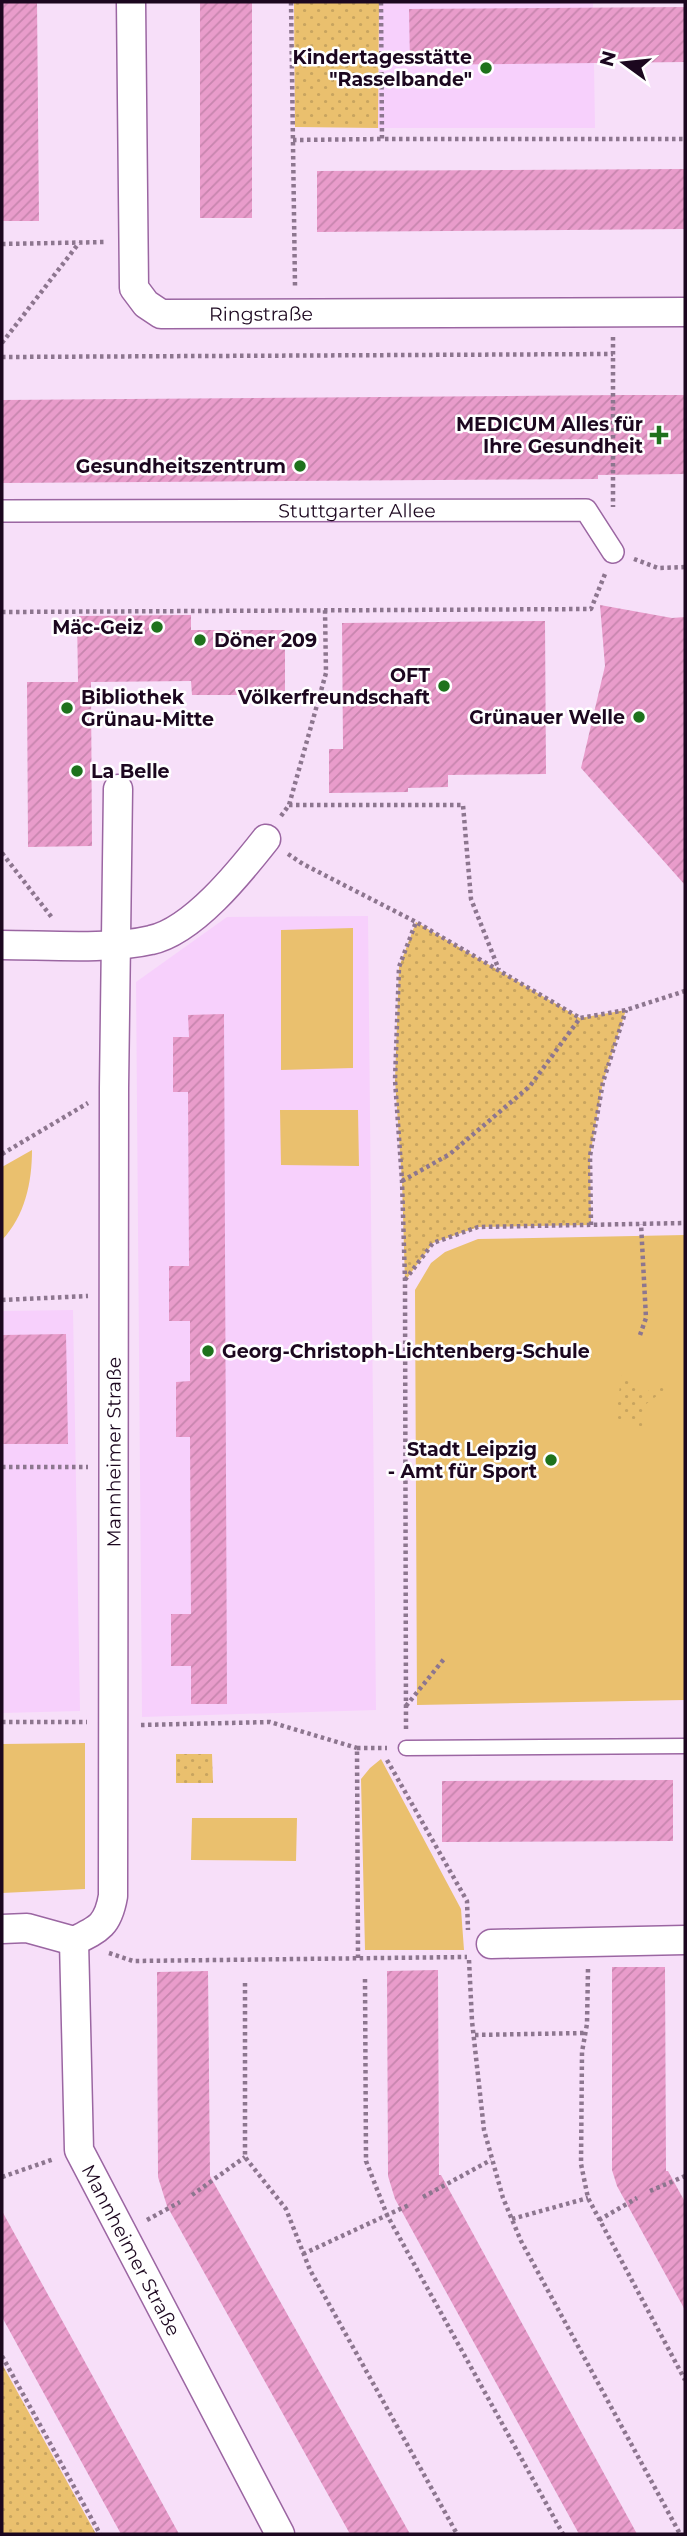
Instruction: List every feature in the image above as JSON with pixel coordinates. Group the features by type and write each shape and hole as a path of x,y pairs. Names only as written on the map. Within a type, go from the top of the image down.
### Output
{"street":[{"name":"Ringstraße","path":"131,2 134,288 146,304 160,314 685,312"},
{"name":"Stuttgarter Allee","path":"2,512 586,510 613,552"},
{"name":"Mannheimer Straße","path":"118,789 114,1088 113,1896 110,1913 103,1925 74,1941 79,2150 280,2534"},
{"path":"2,945 116,945 153,940 187,923 237,875 266,839"},
{"path":"2,1928 27,1928 74,1941"},
{"path":"480,1950 589,1941 685,1940"}],"lane":[{"path":"406,1748 685,1746"}],"path":[{"path":"291,2 295,315"},
{"path":"381,2 382,139"},
{"path":"293,140 685,139"},
{"path":"2,244 135,241"},
{"path":"2,343 80,243"},
{"path":"2,612 591,609 613,552 613,312"},
{"path":"2,357 613,354"},
{"path":"613,552 658,568 685,568"},
{"path":"325,610 326,673 289,805 266,839 303,864 416,922 580,1018 626,1010 685,992"},
{"path":"289,805 463,805 471,899 499,971"},
{"path":"2,853 59,925 58,945"},
{"path":"2,1722 93,1722 113,1725 270,1722 357,1748 406,1748 405,1281 395,1080 399,967 416,922"},
{"path":"591,1225 590,1156 603,1082 626,1010"},
{"path":"402,1181 450,1154 530,1086 580,1018"},
{"path":"2,1154 114,1088"},
{"path":"405,1281 433,1243 478,1227 685,1223"},
{"path":"640,1335 646,1318 641,1224"},
{"path":"2,1300 114,1295"},
{"path":"2,1467 114,1467"},
{"path":"406,1706 444,1659"},
{"path":"357,1748 358,1958"},
{"path":"380,1748 467,1901"},
{"path":"74,1941 133,1961 358,1958 480,1950 472,2021 484,2130 491,2160 521,2241 680,2534"},
{"path":"589,1941 586,2033 582,2052 581,2164 588,2198 685,2380"},
{"path":"365,1979 366,2161 387,2215 563,2534"},
{"path":"245,1983 245,2157 286,2209 310,2270 457,2534"},
{"path":"475,2035 586,2033"},
{"path":"2,2178 79,2150"},
{"path":"192,2195 245,2157"},
{"path":"423,2197 491,2160"},
{"path":"650,2191 685,2176"},
{"path":"512,2219 588,2198"},
{"path":"599,2220 637,2198"},
{"path":"122,2234 180,2202"},
{"path":"303,2253 411,2204"},
{"path":"2,2356 100,2534"}],"shaded area":[{"path":"294,2 379,2 378,128 295,127"},
{"name":"Kindertagesstätte \"Rasselbande\"","path":"379,2 593,2 595,128 378,128"},
{"path":"368,916 376,1710 142,1717 136,982 227,917"},
{"path":"416,922 580,1018 626,1010 603,1082 590,1156 591,1225 478,1227 433,1243 405,1281 395,1080 399,967"},
{"path":"353,928 353,1068 281,1070 281,930"},
{"path":"280,1110 358,1110 359,1166 281,1165"},
{"path":"32,1150 26,1198 10,1231 2,1240 2,1167"},
{"name":"Stadt Leipzig - Amt für Sport","path":"685,1235 685,1700 417,1705 415,1290 431,1263 445,1252 478,1239"},
{"path":"73,1310 80,1711 2,1713 2,1311"},
{"path":"622,1373 643,1394 663,1382 666,1389 646,1404 642,1429 635,1429 636,1423 615,1418"},
{"path":"85,1743 85,1889 2,1893 2,1744"},
{"path":"176,1754 212,1754 213,1783 176,1783"},
{"path":"381,1759 461,1909 464,1950 365,1950 361,1779"},
{"path":"192,1818 297,1818 296,1861 191,1860"},
{"path":"2,2364 96,2534 2,2534"}],"building":[{"path":"2,2 37,2 39,221 2,221"},
{"path":"200,2 252,2 252,218 200,218"},
{"path":"685,7 685,62 410,65 409,9"},
{"path":"685,169 685,229 317,232 317,171"},
{"path":"685,395 685,474 598,475 598,479 2,483 2,400"},
{"name":"Grünauer Welle","path":"600,605 672,618 685,617 685,885 581,768 605,666"},
{"path":"191,615 191,630 285,630 285,695 192,695 191,681 91,682 92,846 28,847 27,682 78,682 77,616"},
{"name":"OFT Völkerfreundschaft","path":"545,621 546,774 448,775 448,787 408,788 408,792 329,793 329,749 343,749 342,623"},
{"name":"Georg-Christoph-Lichtenberg-Schule","path":"224,1014 227,1704 191,1704 191,1666 171,1666 171,1614 191,1614 190,1437 176,1437 176,1382 190,1381 190,1321 169,1321 169,1266 189,1266 188,1092 173,1092 173,1037 189,1037 188,1015"},
{"path":"66,1334 68,1444 2,1444 2,1335"},
{"path":"673,1780 673,1841 442,1842 442,1781"},
{"path":"612,1967 665,1967 666,2171 685,2202 685,2310 617,2186 612,2170"},
{"path":"438,1970 439,2175 637,2534 579,2534 395,2199 388,2176 387,1971"},
{"path":"208,1971 210,2176 410,2534 350,2534 167,2206 158,2177 157,1972"},
{"path":"2,2211 179,2534 121,2534 2,2317"}],"place":[{"name":"Kindertagesstätte \"Rasselbande\"","path":"486,68"},
{"name":"MEDICUM Alles für Ihre Gesundheit","path":"659,435"},
{"name":"Gesundheitszentrum","path":"300,466"},
{"name":"Mäc-Geiz","path":"157,627"},
{"name":"Döner 209","path":"200,640"},
{"name":"OFT Völkerfreundschaft","path":"444,686"},
{"name":"Bibliothek Grünau-Mitte","path":"67,708"},
{"name":"Grünauer Welle","path":"639,717"},
{"name":"La Belle","path":"77,771"},
{"name":"Georg-Christoph-Lichtenberg-Schule","path":"208,1351"},
{"name":"Stadt Leipzig - Amt für Sport","path":"551,1460"}]}
